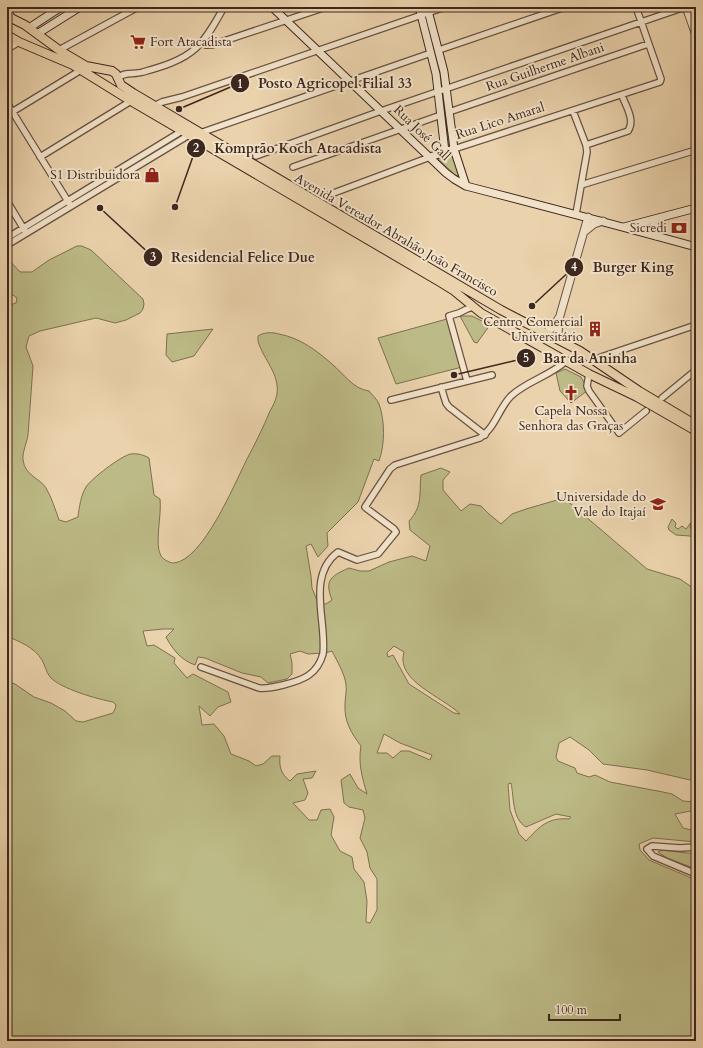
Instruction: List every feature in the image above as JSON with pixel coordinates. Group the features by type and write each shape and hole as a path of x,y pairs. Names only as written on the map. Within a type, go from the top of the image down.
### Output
{"main road":[{"path":"29,28 52,9 61,7"},
{"path":"37,34 80,7"},
{"name":"Rua José Gall","path":"272,7 430,157 454,179 466,186 588,217 696,247"},
{"path":"419,7 444,72 454,149 466,186"},
{"path":"686,7 696,35"},
{"path":"428,10 435,51 445,152"},
{"name":"Avenida Vereador Abrahão João Francisco","path":"9,17 29,28 59,50 86,66 112,71 116,74 123,87 154,106 514,318 561,340 596,360 639,391 696,425"},
{"name":"Avenida Vereador Abrahão João Francisco","path":"11,39 58,58 82,70 131,101 440,282 453,290 473,308 481,313 589,374 637,397 696,432"},
{"path":"104,84 110,83 117,78"},
{"name":"Rua Lico Amaral","path":"430,157 454,149"},
{"path":"623,227 696,208"},
{"path":"561,340 558,335 559,319 588,217"},
{"path":"656,219 653,226 656,236"},
{"path":"584,232 594,224 602,221"},
{"path":"643,222 648,225 647,232 644,233"},
{"path":"473,308 488,302"},
{"path":"545,333 555,326 559,319"},
{"path":"589,374 597,370 598,367 596,360"}],"street":[{"path":"59,50 138,7"},
{"path":"117,78 123,74 140,73 179,60 196,48 224,7"},
{"path":"201,42 206,45 212,45 326,7"},
{"path":"154,106 162,102 182,97 421,15 428,10 445,7"},
{"path":"200,133 565,7"},
{"path":"636,7 648,44"},
{"path":"256,156 446,88 686,7"},
{"path":"7,8 9,17"},
{"path":"52,9 57,21"},
{"path":"7,49 11,39"},
{"name":"Rua Lico Amaral","path":"454,149 659,83 661,79 648,44"},
{"name":"Rua Guilherme Albani","path":"449,112 648,44"},
{"path":"12,112 82,70"},
{"path":"586,145 628,130 631,127 631,121 623,98"},
{"path":"40,157 131,101"},
{"path":"7,103 69,204"},
{"path":"573,111 586,145 587,152 576,214"},
{"path":"293,167 441,115"},
{"path":"7,245 25,231 186,133"},
{"path":"581,185 696,150"},
{"name":"Rua Lico Amaral","path":"323,197 430,157"},
{"path":"7,202 25,231"},
{"path":"7,238 25,231"},
{"path":"467,381 449,316 459,314 467,309 473,308"},
{"path":"596,360 696,325"},
{"path":"201,667 265,689 298,681 307,677 317,667 323,654 320,593 324,568 338,552 357,560 378,554 396,532 365,506 390,469 395,465 471,442 484,435 510,397 519,389 566,361"},
{"path":"662,398 696,370"},
{"path":"589,374 589,391 619,433 646,411"},
{"path":"391,400 492,375"},
{"path":"442,387 446,403 449,407 484,435"},
{"path":"696,847 680,848 652,846 647,849 652,856 696,874"}],"shaded area":[{"path":"451,152 460,177 455,175 438,159"},
{"path":"77,246 82,246 91,250 143,299 144,304 140,313 126,320 115,323 96,318 40,331 29,336 26,347 33,366 28,435 23,460 27,470 46,488 59,520 66,522 78,517 84,490 89,483 107,468 127,455 143,455 149,458 154,495 160,499 158,544 161,556 165,560 172,563 185,559 196,549 206,536 226,503 275,401 277,394 276,380 258,341 258,336 260,335 265,333 274,333 294,338 314,349 353,384 363,390 369,391 378,402 381,410 383,440 381,455 379,461 374,459 358,502 327,533 328,546 318,557 311,544 306,546 312,588 318,603 326,604 332,600 329,583 334,576 349,568 360,571 369,571 389,562 412,556 426,561 430,546 410,530 409,521 418,505 421,475 441,468 450,472 443,480 443,490 461,511 470,504 481,506 501,524 512,514 564,498 647,569 680,579 696,590 696,778 690,780 647,770 603,764 589,750 570,737 559,743 556,757 558,761 575,768 577,773 589,777 595,775 610,782 672,794 683,801 696,802 696,810 675,814 683,828 696,831 696,842 653,838 639,844 640,850 649,860 696,880 696,1041 7,1041 7,681 15,684 34,697 51,703 65,711 76,721 83,722 113,713 116,705 113,702 89,696 62,686 50,677 39,655 26,645 7,636 7,306 16,303 17,298 10,293 7,293 7,258 20,272 32,272 49,260","holes":["174,629 166,637 175,650 190,663 195,665 198,657 205,658 242,673 261,677 268,683 287,679 292,674 290,654 300,651 308,654 332,651 344,676 346,690 345,710 347,721 351,731 361,746 360,764 367,794 358,788 350,774 341,780 344,803 349,807 363,810 365,818 360,838 367,852 370,868 377,879 377,910 370,923 366,922 367,901 364,882 354,869 352,857 340,851 331,835 334,817 330,809 321,810 317,820 309,820 293,803 305,800 308,793 303,779 312,778 316,771 297,774 290,781 284,776 281,770 280,756 272,756 263,764 256,766 249,761 231,754 224,736 214,724 202,725 199,706 210,716 218,707 231,702 228,692 193,674 187,678 174,663 175,658 154,645 147,646 143,631","394,646 404,652 403,662 407,672 413,680 422,688 460,714 454,713 409,684 393,655 388,657 387,653","384,734 400,743 432,755 430,760 409,751 401,751 393,758 387,753 377,753","511,783 514,807 518,819 526,827 556,814 571,817 569,819 555,820 544,824 526,841 519,834 510,810 508,784"]},
{"path":"460,316 472,316 490,325 477,343 474,342"},
{"path":"447,319 462,367 396,384 378,338"},
{"path":"213,329 194,356 172,362 166,355 167,334"},
{"path":"565,369 581,377 588,390 571,403 560,391 556,373"},
{"path":"672,519 676,523 675,527 678,529 682,526 686,529 692,521 690,528 692,528 692,526 696,527 696,541 690,536 676,535 669,530 668,527"},
{"path":"662,850 696,853 696,869 667,858 658,852"}],"place":[{"name":"Fort Atacadista","path":"138,42"},
{"name":"Posto Agricopel Filial 33","path":"179,109"},
{"name":"S1 Distribuidora","path":"152,175"},
{"name":"Komprão Koch Atacadista","path":"175,207"},
{"name":"Residencial Felice Due","path":"100,208"},
{"name":"Sicredi","path":"679,228"},
{"name":"Burger King","path":"532,306"},
{"name":"Centro Comercial Universitário","path":"595,329"},
{"name":"Bar da Aninha","path":"454,375"},
{"name":"Capela Nossa Senhora das Graças","path":"571,393"},
{"name":"Universidade do Vale do Itajaí","path":"658,504"}]}
